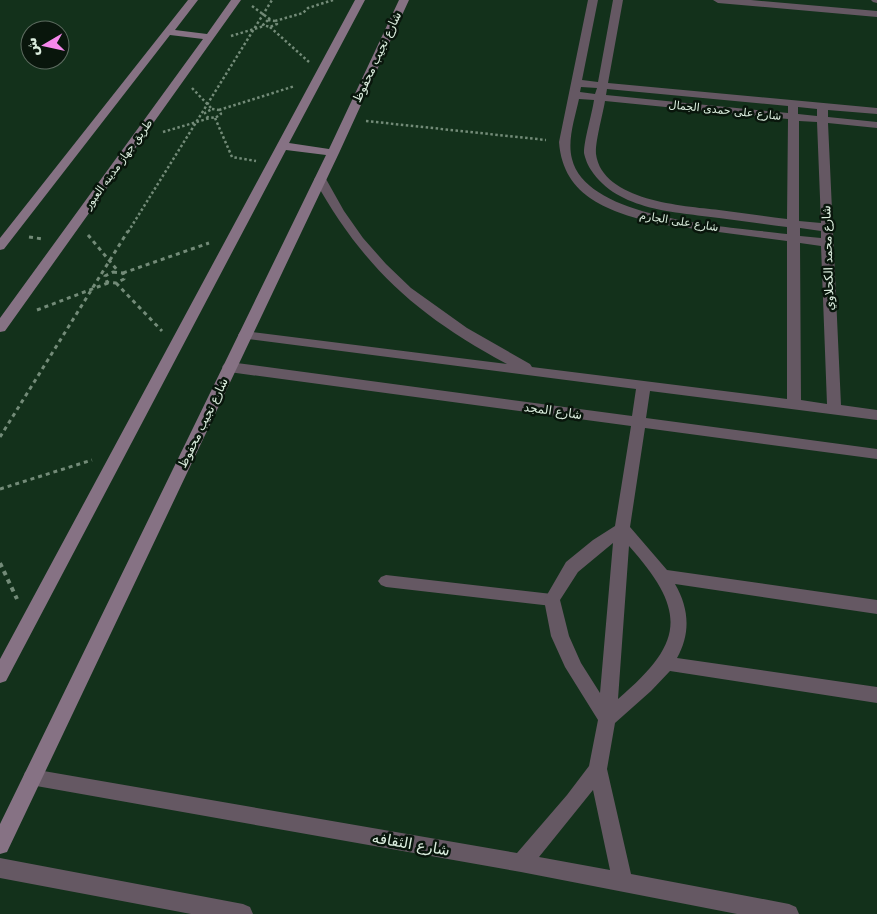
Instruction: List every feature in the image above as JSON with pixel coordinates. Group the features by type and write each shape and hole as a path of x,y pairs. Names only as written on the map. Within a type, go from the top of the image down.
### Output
{"street":[{"path":"0,246 193,0"},
{"name":"طريق جهاز مدينه العبور","path":"2,325 236,0"},
{"path":"0,676 7,652 28,622 360,0"},
{"name":"شارع نجيب محفوظ","path":"0,845 333,153 404,0"},
{"name":"شارع على الجارم","path":"592,0 564,142 565,159 574,177 588,191 607,203 631,213 658,220 827,242"},
{"path":"574,177 598,173 592,163 590,153 618,0"},
{"path":"718,0 877,14"},
{"path":"168,32 208,41"},
{"name":"شارع على حمدى الجمال","path":"576,83 877,111"},
{"name":"شارع على حمدى الجمال","path":"574,96 877,125"},
{"path":"793,103 794,405"},
{"name":"شارع محمد الكحلاوي","path":"822,106 834,410"},
{"path":"283,146 333,153"},
{"name":"شارع على الجارم","path":"598,173 610,185 628,196 649,204 827,228"},
{"path":"320,179 334,207 352,235 377,264 408,293 444,321 487,348 536,372"},
{"path":"245,335 877,415"},
{"name":"شارع المجد","path":"229,367 877,454"},
{"path":"623,882 598,769 607,719 622,529 644,386"},
{"path":"607,719 644,686 665,663 678,635 678,605 664,576 622,529"},
{"path":"607,719 574,667 560,636 552,600 572,567 599,544 622,529"},
{"path":"664,576 877,608"},
{"path":"665,663 877,695"},
{"path":"521,863 574,802 598,769"},
{"name":"شارع الثقافه","path":"32,778 521,863 790,914"},
{"path":"0,868 243,914"}],"lane":[{"path":"386,581 552,600"}],"path":[{"path":"0,437 272,0"},
{"path":"264,26 263,23 303,13 308,8 333,0"},
{"path":"208,41 277,24 250,4"},
{"path":"182,76 212,109 219,110 320,76 270,27"},
{"path":"210,118 205,113 212,109"},
{"path":"136,140 215,118 221,114 219,110"},
{"path":"215,118 232,157 273,164"},
{"path":"348,119 564,142"},
{"path":"76,222 111,260 118,271"},
{"path":"9,234 62,242"},
{"path":"109,283 105,279 108,273 118,271 123,273 236,234"},
{"path":"2,325 109,283 116,283 124,278 123,273"},
{"path":"116,283 176,346"},
{"path":"0,489 120,451"},
{"path":"0,562 28,622"}]}
